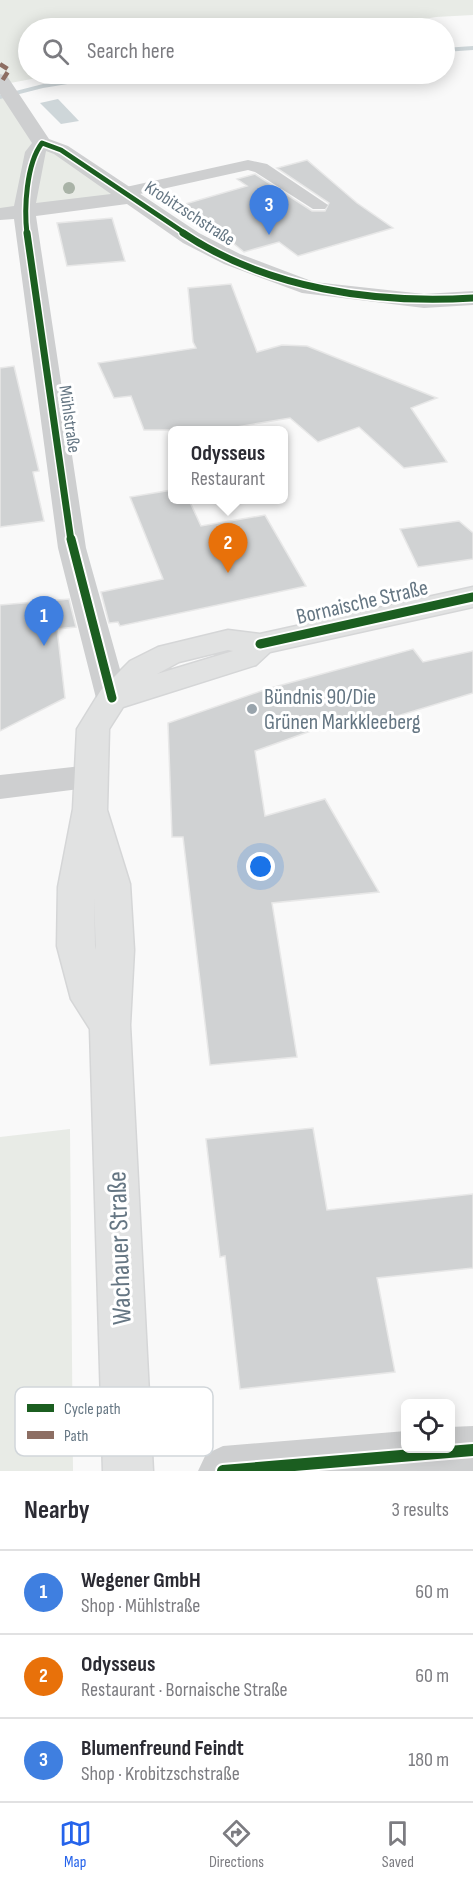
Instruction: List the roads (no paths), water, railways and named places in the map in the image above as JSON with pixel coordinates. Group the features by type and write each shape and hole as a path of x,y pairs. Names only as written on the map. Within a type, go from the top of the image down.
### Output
{"main road":[{"name":"Bornaische Straße","path":"112,698 245,658 260,644 473,597"},
{"name":"Wachauer Straße","path":"112,698 93,729 91,793 76,887 76,946 90,999 110,1025 125,1387"},
{"name":"Wachauer Straße","path":"127,1456 128,1471"}],"street":[{"path":"2,82 42,143"},
{"name":"Krobitzschstraße","path":"42,143 61,150 130,194 191,238 222,254 310,288 424,301 473,298"},
{"name":"Mühlstraße","path":"42,143 35,152 12,212 72,548 112,698"},
{"path":"12,212 130,194"},
{"path":"0,787 91,793"},
{"path":"223,1471 473,1450"}],"lane":[{"path":"130,194 248,165 261,168 319,205"}],"waterway":[{"path":"455,49 473,48"},
{"path":"0,97 57,84"}],"place":[{"name":"Blumenfreund Feindt","path":"269,235"},
{"name":"Odysseus","path":"228,573"},
{"name":"Wegener GmbH","path":"44,646"},
{"name":"Bündnis 90/Die Grünen Markkleeberg","path":"252,709"}]}
